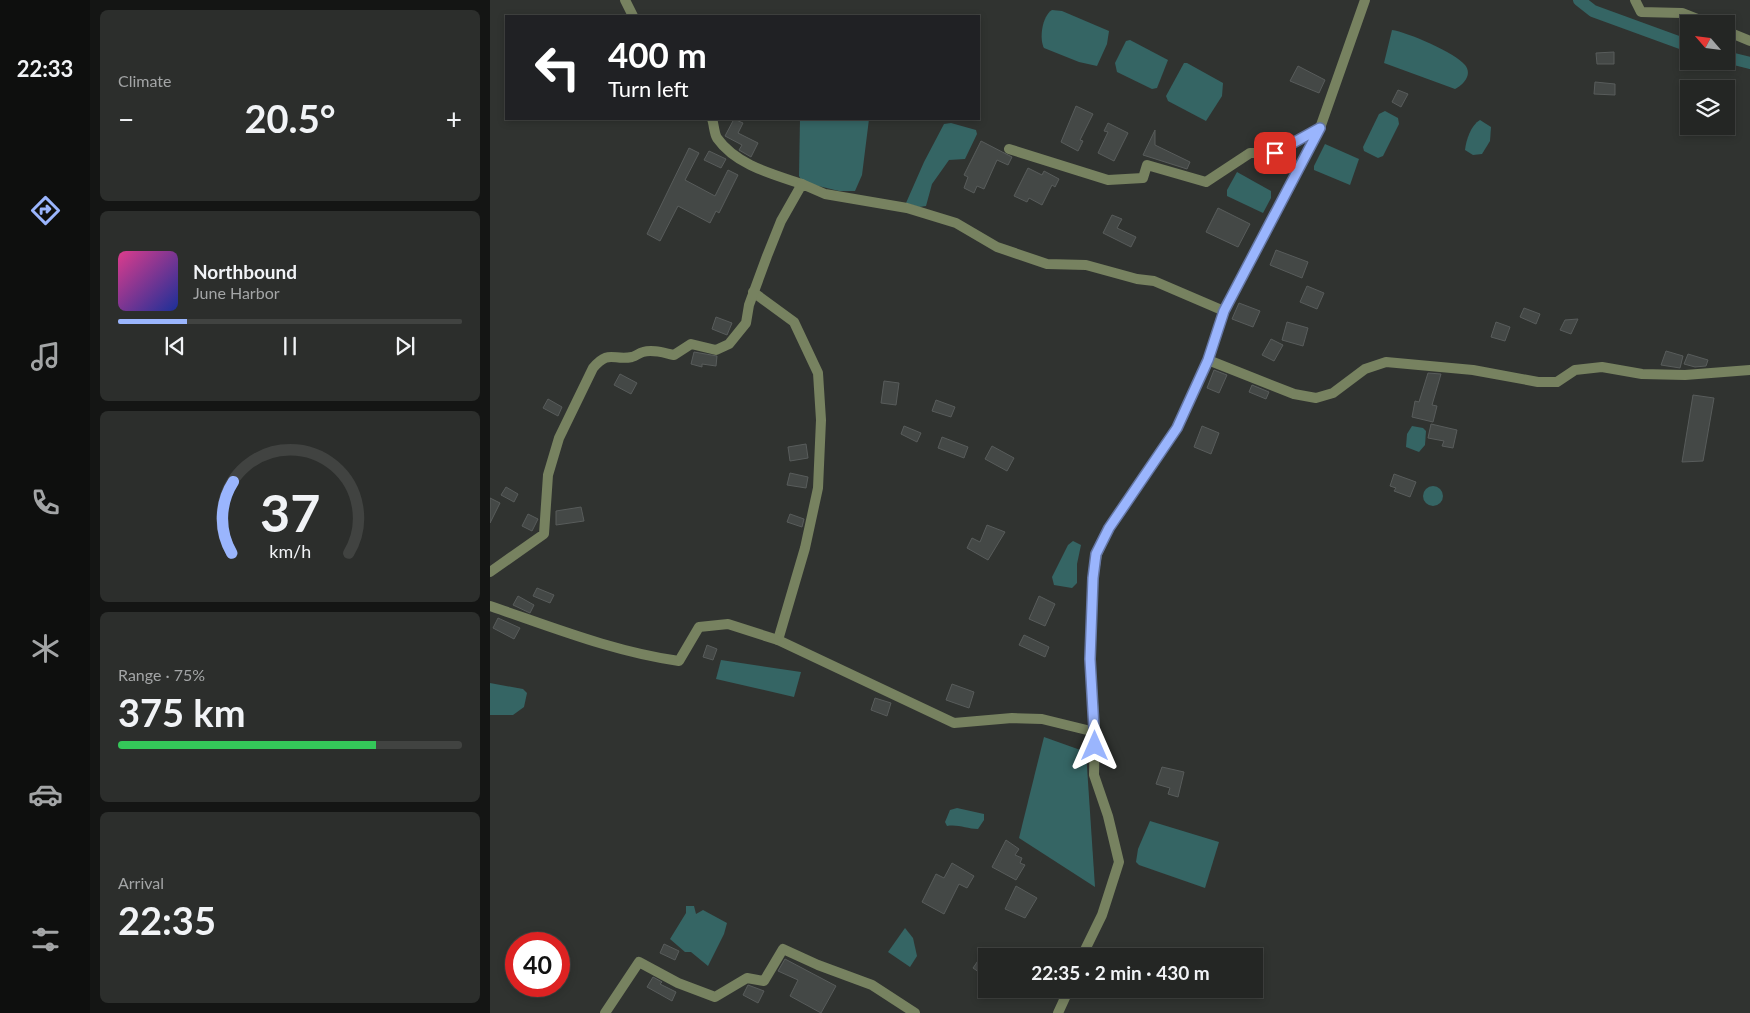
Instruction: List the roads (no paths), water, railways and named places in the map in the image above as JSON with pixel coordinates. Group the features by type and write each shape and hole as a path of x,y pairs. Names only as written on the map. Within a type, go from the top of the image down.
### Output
{"street":[{"path":"625,0 632,15"},
{"path":"1086,948 1102,915 1120,862 1108,816 1094,775 1095,732 1090,659 1093,578 1096,554 1109,528 1177,428 1208,360 1224,311 1320,128 1365,0"},
{"path":"1634,0 1641,12 1682,13 1687,15"},
{"path":"1735,35 1750,42"},
{"path":"712,120 716,137 738,158 765,172 825,194 907,208 948,220 976,233 997,248 1047,264 1086,265 1137,280 1154,281 1224,311"},
{"path":"1010,149 1108,180 1142,178 1147,165 1206,182 1250,153 1275,153 1320,128"},
{"path":"490,572 544,534 548,476 559,438 593,368 600,359 612,355 633,357 641,352 654,351 674,355 690,344 716,350 729,344 746,323 753,292 781,221 802,184"},
{"path":"753,292 794,322 818,373 821,420 818,488 805,548 778,640"},
{"path":"1208,360 1294,394 1316,398 1333,393 1365,369 1386,362 1473,370 1538,382 1557,382 1575,370 1602,367 1660,374 1750,370"},
{"path":"490,606 646,656 679,661 699,627 728,624 778,640 954,723 1012,718 1042,719 1095,732"},
{"path":"605,1013 639,962 678,983 715,997 747,978 764,981 783,949 818,965 872,985 914,1013"},
{"path":"1058,1013 1064,998"}],"water":[{"path":"1052,10 1062,11 1109,31 1107,44 1097,66 1079,62 1044,48 1042,44 1042,28 1046,17"},
{"path":"1392,30 1442,49 1460,60 1468,72 1466,79 1455,89 1384,63"},
{"path":"1130,40 1168,60 1157,88 1152,89 1117,72 1115,63 1126,41"},
{"path":"1184,63 1223,83 1222,96 1206,121 1168,101 1166,96"},
{"path":"1385,111 1398,118 1399,124 1383,156 1378,158 1364,151 1363,147 1379,114"},
{"path":"800,120 869,120 862,175 855,191 839,191 802,182 799,176"},
{"path":"1480,120 1491,127 1490,141 1482,154 1473,155 1465,150 1472,129"},
{"path":"951,123 976,130 977,134 965,159 949,160 932,184 926,206 919,207 906,203 924,162 944,124"},
{"path":"1325,144 1359,159 1350,185 1314,170 1314,166"},
{"path":"1237,172 1271,191 1271,198 1263,213 1227,196 1227,190"},
{"path":"1412,426 1423,428 1426,431 1425,445 1419,452 1406,447 1407,434"},
{"path":"1433,486 1440,489 1443,496 1440,503 1433,506 1426,503 1423,496 1426,489"},
{"path":"1073,541 1081,545 1077,564 1077,583 1072,588 1054,585 1052,577 1068,545"},
{"path":"721,660 801,672 794,697 716,679"},
{"path":"490,683 523,689 527,693 524,707 513,715 490,715"},
{"path":"1044,737 1086,752 1095,887 1019,838"},
{"path":"957,808 984,814 984,820 978,829 947,826 945,822 950,810"},
{"path":"1150,821 1219,842 1205,888 1139,865 1136,862 1138,849"},
{"path":"686,906 694,906 696,914 703,910 727,923 724,934 708,966 691,952 685,952 670,939 686,913"},
{"path":"905,928 913,938 917,956 910,967 888,952"}],"waterway":[{"path":"1579,0 1593,11 1680,43"},
{"path":"1735,59 1750,63"}]}
